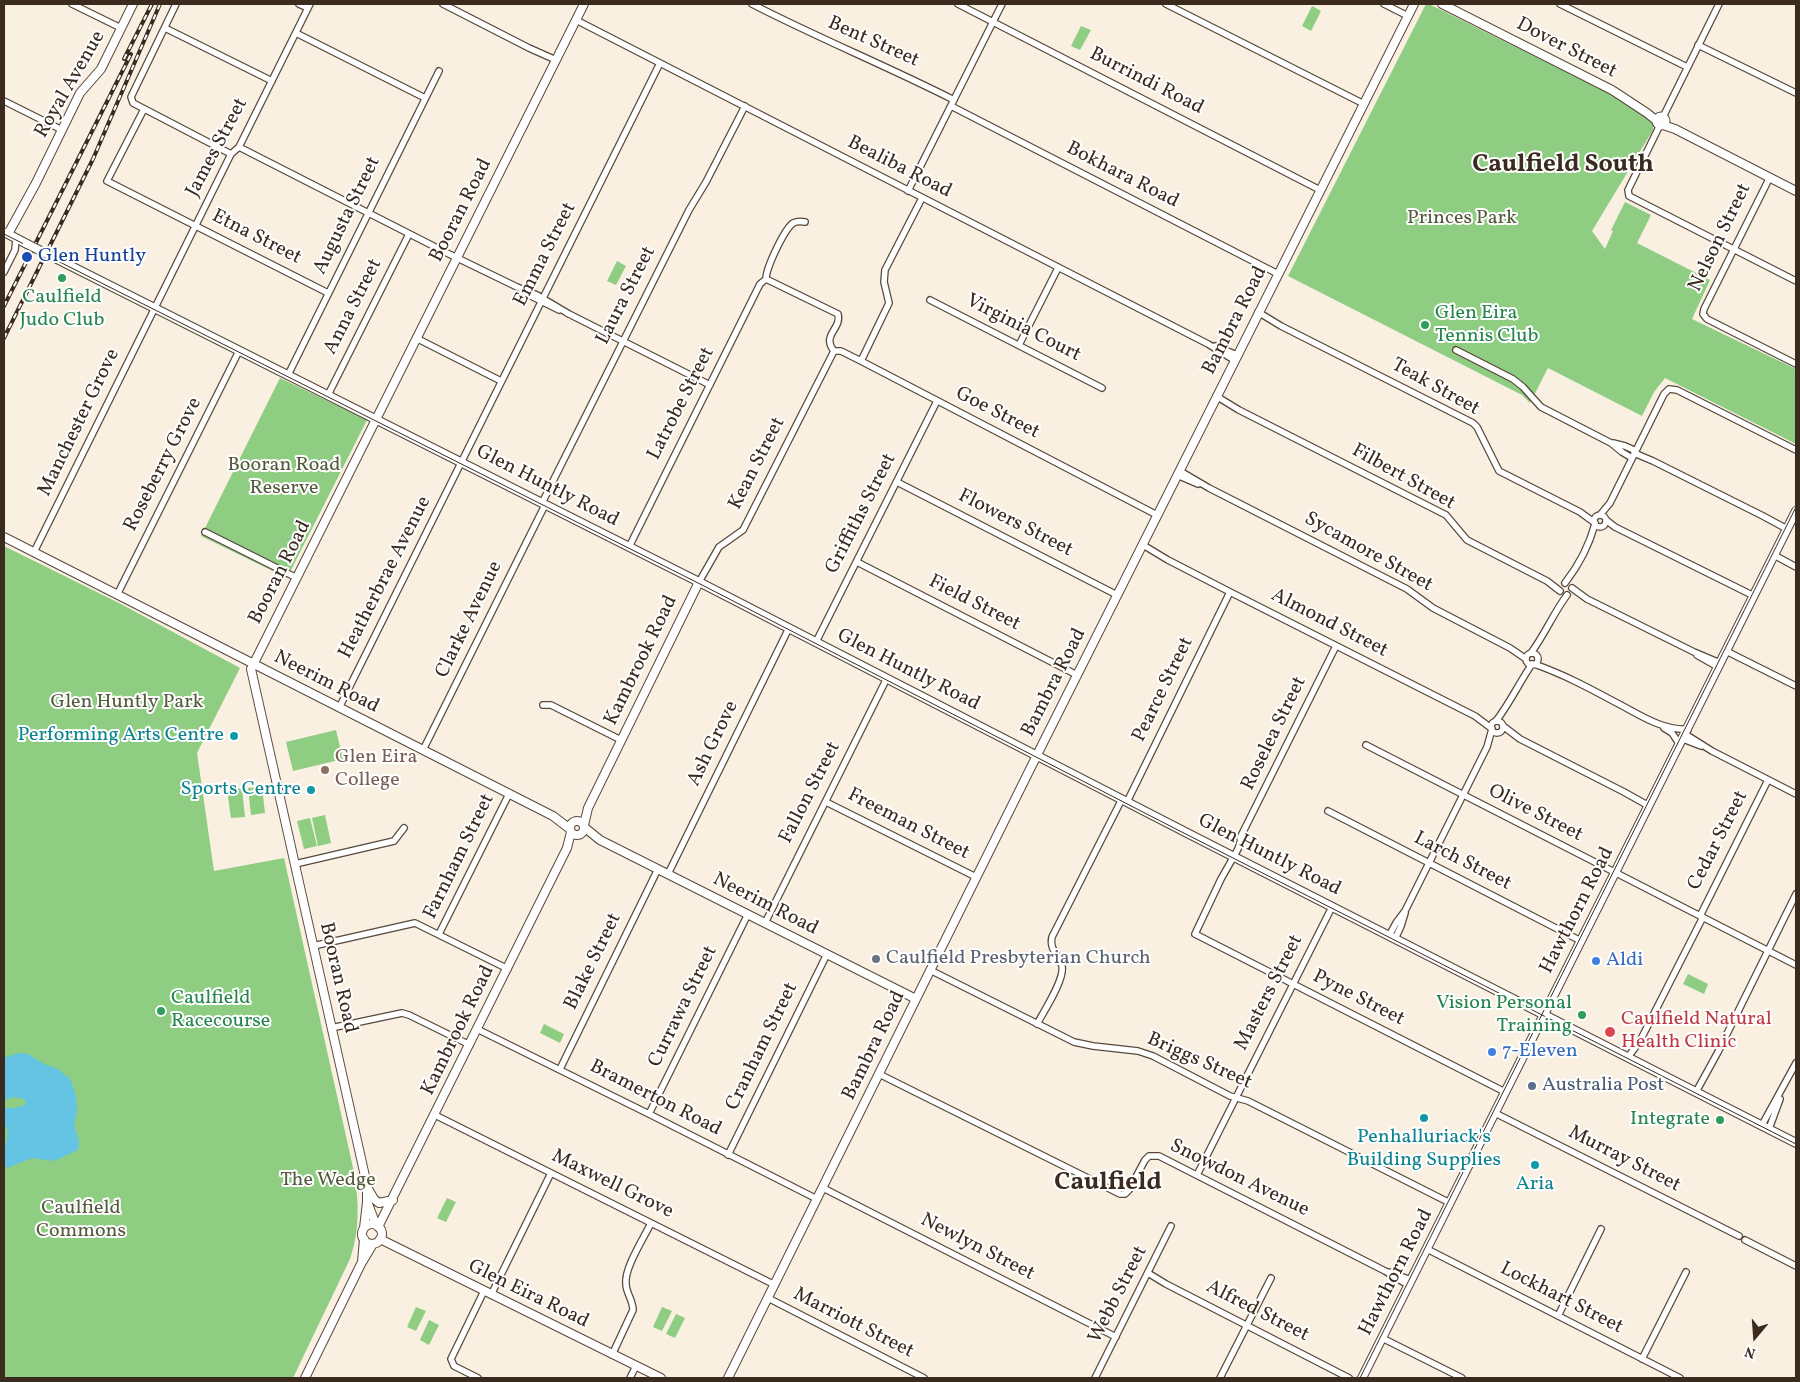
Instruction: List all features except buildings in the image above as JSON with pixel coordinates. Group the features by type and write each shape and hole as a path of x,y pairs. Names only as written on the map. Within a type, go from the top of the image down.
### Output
{"street":[{"path":"72,4 121,28"},
{"name":"Royal Avenue","path":"6,233 80,93 101,69 133,4"},
{"path":"176,4 131,96 132,103 231,154"},
{"path":"299,4 309,6"},
{"path":"442,4 555,61"},
{"name":"Booran Road","path":"364,1228 367,1202 366,1185 251,672 253,664 584,4"},
{"name":"Bent Street","path":"752,4 800,28 907,75 954,100"},
{"name":"Burrindi Road","path":"958,4 1320,190"},
{"path":"908,191 1002,4"},
{"path":"1166,4 1364,104"},
{"path":"1384,4 1408,16"},
{"name":"Bambra Road","path":"728,1378 1215,398 1414,4"},
{"name":"Dover Street","path":"1442,4 1612,90 1675,129 1796,191"},
{"path":"1560,4 1686,67"},
{"path":"1719,4 1686,67 1628,193 1634,199 1796,281"},
{"name":"James Street","path":"155,308 231,154 239,147 309,6"},
{"name":"Bealiba Road","path":"576,20 1058,268 1236,357"},
{"path":"165,28 272,81"},
{"path":"296,33 425,98"},
{"path":"1698,45 1796,93"},
{"name":"Emma Street","path":"461,462 660,63"},
{"name":"Augusta Street","path":"288,375 439,71"},
{"path":"4,101 62,130"},
{"name":"Laura Street","path":"544,504 623,341 744,106"},
{"name":"Bokhara Road","path":"951,106 1278,274"},
{"name":"Etna Street","path":"144,109 107,181 328,293"},
{"path":"239,147 368,214 710,385"},
{"name":"Nelson Street","path":"1770,177 1703,314 1708,319 1796,364"},
{"path":"861,361 888,306 889,300 884,282 885,270 922,198"},
{"name":"Latrobe Street","path":"629,546 760,284 766,279 767,270 788,228 794,222 805,222"},
{"name":"Glen Huntly Road","path":"6,233 629,546 1232,856 1796,1142"},
{"name":"Anna Street","path":"328,395 409,234"},
{"path":"4,272 15,250 16,238"},
{"path":"1019,345 1058,268"},
{"path":"766,279 836,313 839,318 830,338 830,345 834,351"},
{"name":"Virginia Court","path":"930,300 1102,388"},
{"name":"Manchester Grove","path":"34,552 155,308"},
{"name":"Teak Street","path":"1258,314 1473,423 1477,427 1499,471 1754,596"},
{"path":"416,338 501,380"},
{"path":"1456,350 1517,382 1541,407 1611,443 1625,446 1635,453 1788,528"},
{"name":"Roseberry Grove","path":"117,595 240,351"},
{"name":"Goe Street","path":"834,351 841,351 861,361 1158,515"},
{"name":"Kean Street","path":"699,582 719,547 743,530 834,351"},
{"path":"1392,937 1401,926 1405,911 1664,394 1669,389 1674,388 1796,450"},
{"name":"Filbert Street","path":"1215,398 1441,513 1468,540 1719,665"},
{"name":"Griffiths Street","path":"816,642 937,401"},
{"name":"Heatherbrae Avenue","path":"339,708 461,462"},
{"name":"Sycamore Street","path":"1178,473 1407,589 1442,614 1672,733 1684,737 1796,794"},
{"name":"Flowers Street","path":"897,482 1117,595"},
{"name":"Clarke Avenue","path":"423,750 544,504"},
{"name":"Hawthorn Road","path":"1362,1378 1796,511"},
{"path":"205,532 296,578"},
{"name":"Neerim Road","path":"4,537 572,826"},
{"name":"Almond Street","path":"1141,547 1650,804"},
{"path":"1774,556 1796,566"},
{"name":"Field Street","path":"857,562 1077,676"},
{"name":"Kambrook Road","path":"567,848 582,830 588,808 699,582"},
{"name":"Pearce Street","path":"1037,1024 1062,973 1060,962 1052,949 1052,937 1125,801 1230,592"},
{"name":"Ash Grove","path":"668,874 789,628"},
{"name":"Roselea Street","path":"1195,934 1336,646"},
{"path":"1726,651 1796,686"},
{"name":"Fallon Street","path":"765,923 886,678"},
{"path":"543,705 551,705 621,740"},
{"name":"Sycamore Street","path":"1654,722 1673,729 1684,737"},
{"name":"Olive Street","path":"1366,745 1796,965"},
{"name":"Cedar Street","path":"1631,1059 1768,780"},
{"name":"Farnham Street","path":"440,934 509,794"},
{"name":"Freeman Street","path":"826,802 976,877"},
{"name":"Kambrook Road","path":"377,1226 393,1200 567,848 572,826 588,808"},
{"name":"Larch Street","path":"1328,811 1581,941"},
{"path":"580,822 582,830 574,835 572,826 580,822"},
{"path":"295,864 394,841 404,828"},
{"name":"Neerim Road","path":"582,830 916,999"},
{"name":"Blake Street","path":"560,1069 658,869"},
{"path":"1698,1093 1796,894"},
{"name":"Masters Street","path":"1197,1175 1332,907"},
{"name":"Currawa Street","path":"649,1114 748,914"},
{"path":"313,946 415,923 508,969"},
{"name":"Pyne Street","path":"1195,934 1505,1092"},
{"name":"Cranham Street","path":"728,1155 827,954"},
{"name":"Briggs Street","path":"930,970 1074,1042 1138,1051 1154,1056 1230,1096 1242,1099 1450,1203"},
{"path":"331,1028 402,1013 470,1045"},
{"name":"Bramerton Road","path":"478,1029 817,1199"},
{"path":"1766,1127 1776,1112 1783,1090 1796,1063"},
{"name":"Snowdon Avenue","path":"879,1074 1113,1192 1125,1194 1145,1160 1149,1156 1159,1156 1410,1283"},
{"name":"Murray Street","path":"1495,1113 1738,1236"},
{"name":"Maxwell Grove","path":"435,1115 774,1285"},
{"path":"478,1378 454,1366 451,1359 551,1173"},
{"path":"366,1185 376,1201 382,1203 393,1200"},
{"name":"Newlyn Street","path":"823,1188 1116,1337"},
{"name":"Booran Road","path":"367,1202 377,1226"},
{"path":"612,1354 633,1310 626,1287 627,1274 651,1223"},
{"path":"305,1378 361,1264 382,1232 377,1226 370,1225 364,1228 361,1264"},
{"name":"Webb Street","path":"1095,1378 1171,1226"},
{"path":"1558,1316 1602,1229"},
{"path":"364,1239 368,1243 377,1242"},
{"path":"1745,1240 1796,1266"},
{"name":"Glen Eira Road","path":"377,1242 488,1293 661,1378"},
{"name":"Lockhart Street","path":"1426,1249 1680,1378"},
{"path":"1642,1359 1686,1272"},
{"name":"Alfred Street","path":"1147,1275 1349,1378"},
{"path":"1220,1378 1271,1278"},
{"name":"Marriott Street","path":"768,1298 924,1378"},
{"path":"1382,1338 1462,1378"},
{"path":"630,1378 636,1366"},
{"name":"Alfred Street","path":"1333,1369 1354,1378"}],"green space":[{"name":"Princes Park","path":"1426,4 1610,94 1654,123 1653,130 1592,231 1605,249 1613,231 1611,230 1625,202 1651,215 1637,243 1710,280 1692,319 1796,369 1796,444 1665,378 1654,392 1642,416 1548,368 1530,403 1522,395 1288,276"},
{"path":"1312,6 1321,11 1311,31 1302,26"},
{"path":"1081,26 1091,30 1080,50 1071,46"},
{"path":"617,261 626,266 616,285 607,281"},
{"name":"Booran Road Reserve","path":"280,378 367,420 287,578 201,536"},
{"name":"Caulfield Racecourse","path":"4,546 119,603 240,668 197,753 214,871 284,858 354,1172 357,1194 358,1216 356,1237 350,1259 293,1378 4,1378"},
{"path":"336,730 343,759 293,771 286,742"},
{"path":"262,787 265,813 251,815 248,788"},
{"path":"242,788 245,817 231,818 227,790"},
{"path":"325,815 331,843 318,846 312,818"},
{"path":"310,818 317,846 304,849 297,821"},
{"path":"1688,974 1708,984 1704,994 1683,984"},
{"path":"544,1024 564,1034 560,1043 540,1033"},
{"path":"447,1198 456,1202 446,1222 437,1218"},
{"path":"416,1307 426,1311 416,1331 407,1327"},
{"path":"662,1307 672,1311 662,1331 653,1327"},
{"path":"676,1314 685,1318 675,1338 666,1334"},
{"path":"429,1320 439,1325 429,1345 420,1340"}],"water":[{"path":"18,1053 28,1054 44,1064 58,1069 70,1079 76,1096 77,1111 74,1126 79,1140 78,1150 54,1161 32,1158 7,1168 4,1165 4,1153 8,1131 4,1123 4,1108 25,1105 26,1101 15,1097 4,1101 4,1058"}],"tram line":[{"path":"4,234 706,587 1172,827 1796,1144"},
{"path":"1360,1378 1796,507"}],"railway":[{"path":"124,59 152,4"},
{"path":"4,338 93,159 160,4"},
{"path":"4,306 131,54"}],"place":[{"name":"Glen Huntly","path":"27,257"},
{"name":"Caulfield Judo Club","path":"62,278"},
{"name":"Glen Eira Tennis Club","path":"1425,325"},
{"name":"Performing Arts Centre","path":"234,736"},
{"name":"Glen Eira College","path":"325,770"},
{"name":"Sports Centre","path":"311,790"},
{"name":"Caulfield Presbyterian Church","path":"876,959"},
{"name":"Aldi","path":"1596,961"},
{"name":"Caulfield Racecourse","path":"161,1011"},
{"name":"Vision Personal Training","path":"1582,1015"},
{"name":"Caulfield Natural Health Clinic","path":"1610,1032"},
{"name":"7-Eleven","path":"1492,1052"},
{"name":"Australia Post","path":"1532,1086"},
{"name":"Penhalluriack's Building Supplies","path":"1424,1118"},
{"name":"Integrate","path":"1720,1120"},
{"name":"Aria","path":"1535,1165"}],"district":[{"name":"Caulfield South","path":"1563,166"},
{"name":"Caulfield","path":"1108,1184"}],"park label":[{"name":"Glen Huntly Park","path":"127,703"},
{"name":"The Wedge","path":"328,1181"},
{"name":"Caulfield Commons","path":"81,1220"}]}
